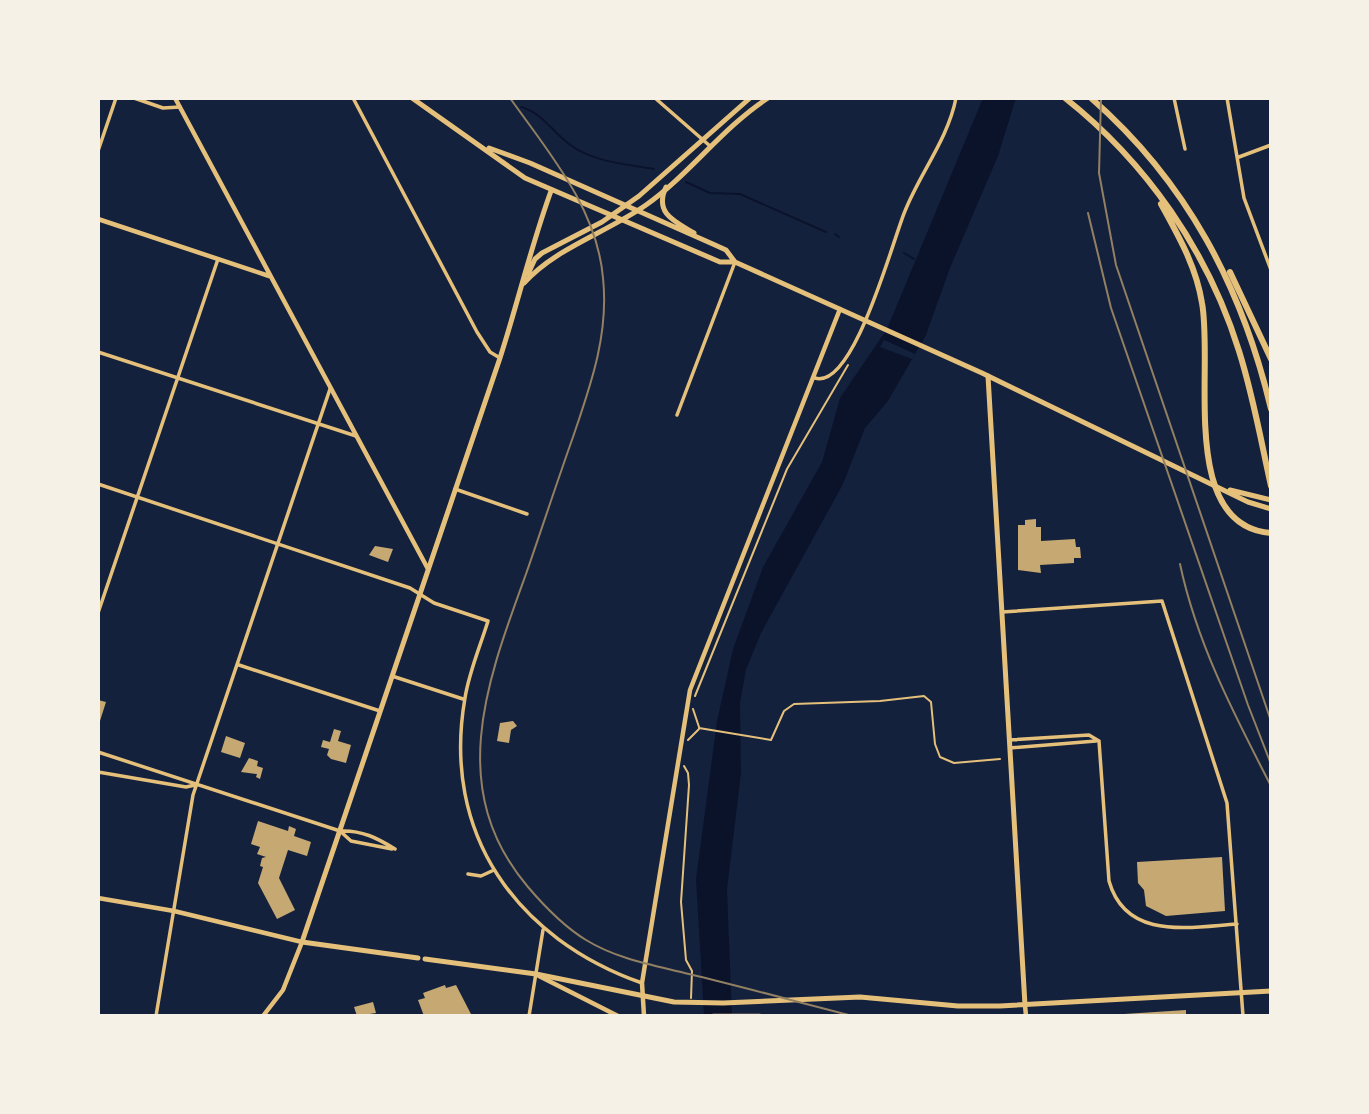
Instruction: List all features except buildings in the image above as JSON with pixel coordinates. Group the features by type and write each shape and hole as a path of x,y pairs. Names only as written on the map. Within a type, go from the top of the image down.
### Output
{"highway":[{"path":"1065,98 1126,154 1193,247 1220,301 1248,384 1271,486"},
{"path":"1091,98 1130,135 1183,198 1240,290 1271,359"},
{"path":"1148,181 1185,246 1197,279 1206,329 1207,450 1212,483 1221,505 1232,517 1252,529 1271,533"},
{"path":"1211,243 1244,316 1271,409"}],"main road":[{"path":"412,98 486,147 508,168 551,191 720,262 735,262 988,376 1227,489 1248,502 1271,509"},
{"path":"524,283 548,260 636,211 768,98"},
{"path":"746,99 704,140 625,206 535,258 524,283 302,942 536,974 606,990 698,1003 860,997 945,1006 1000,1006 1271,991"},
{"path":"486,147 530,163 726,250 735,262"},
{"path":"666,187 661,202 665,214 715,245"},
{"path":"524,283 528,256 551,191"},
{"path":"988,376 1025,1005"},
{"path":"1227,489 1271,500"}],"street":[{"path":"98,151 116,98"},
{"path":"134,98 163,108 180,107"},
{"path":"175,98 428,570"},
{"path":"353,98 477,332 489,352 500,358"},
{"path":"654,98 710,146"},
{"path":"815,378 823,380 832,376 861,330 878,294 904,214 922,172 932,161 956,98"},
{"path":"1174,98 1185,149"},
{"path":"1227,98 1244,198 1271,270"},
{"path":"746,99 751,110"},
{"path":"1239,157 1271,145"},
{"path":"98,219 269,277"},
{"path":"98,613 218,259"},
{"path":"677,415 735,262"},
{"path":"643,1016 642,983 690,690 840,309"},
{"path":"98,352 356,436"},
{"path":"156,1016 198,784 330,389"},
{"path":"98,484 420,594 434,603 488,621 464,699 464,783 471,818 494,870 516,902 543,930 583,958 642,983"},
{"path":"455,489 527,514"},
{"path":"1000,612 1162,601 1227,803 1243,1016"},
{"path":"239,664 380,712"},
{"path":"392,676 464,699"},
{"path":"1009,740 1089,735 1098,741"},
{"path":"1098,741 1110,881 1117,902 1137,918 1162,929 1237,924"},
{"path":"1009,748 1098,741"},
{"path":"98,751 340,831 354,830 376,837 395,849 351,841 340,831"},
{"path":"98,772 186,788 198,784"},
{"path":"468,874 481,876 494,870"},
{"path":"98,898 174,911 302,942 283,990 263,1016"},
{"path":"529,1016 543,930"},
{"path":"536,974 618,1016"},
{"path":"1025,1005 1026,1016"},
{"path":"713,1016 760,1016"}],"path":[{"path":"695,697 787,469 848,365"},
{"path":"699,728 771,740 782,715 793,704 869,702 924,696 931,702 935,744 940,757 954,763 1000,759"},
{"path":"693,707 699,728"},
{"path":"687,742 699,728"},
{"path":"683,766 690,786 681,902 686,960 692,971 692,1005"}],"water":[{"path":"983,98 1016,98 998,156 950,268 926,335 888,401 865,428 843,484 761,633 746,670 740,703 741,773 727,890 732,1016 704,1016 696,879 717,721 733,649 763,567 822,462 840,398 887,329"}],"pier":[{"path":"884,340 915,354 912,359 880,347"}],"waterway":[{"path":"521,107 535,113 569,144 588,155 654,169"},
{"path":"686,182 710,193 740,194 826,232"},
{"path":"835,234 839,237"},
{"path":"904,253 914,259"}],"railway":[{"path":"510,98 569,182 581,205 599,252 604,299 601,339 592,378 498,654 488,694 481,734 481,773 487,812 502,850 528,887 570,929 598,947 636,961 853,1016"},
{"path":"1101,98 1099,173 1116,265 1271,721"},
{"path":"1088,213 1111,308 1248,705 1271,764"},
{"path":"1180,564 1187,594 1207,650 1230,705 1271,786"}]}
